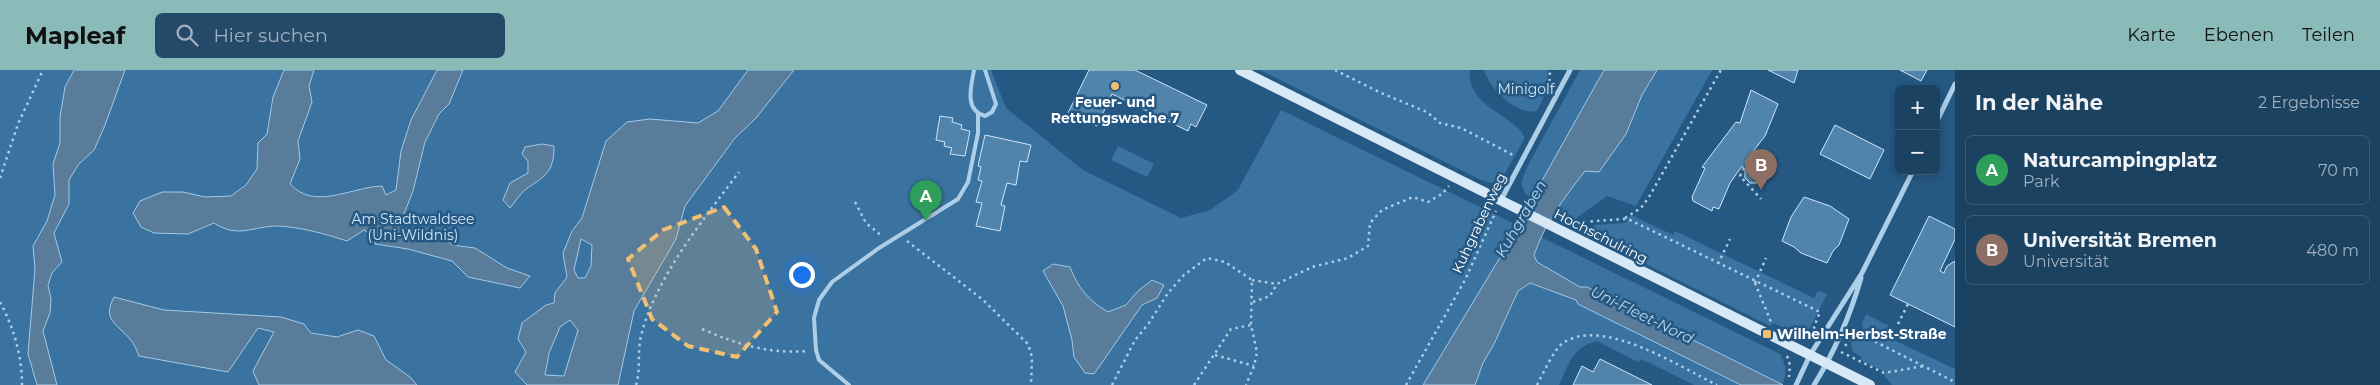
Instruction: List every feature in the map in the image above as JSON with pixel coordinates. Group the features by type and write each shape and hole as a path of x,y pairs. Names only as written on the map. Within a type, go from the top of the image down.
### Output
{"street":[{"name":"Hochschulring","path":"1240,70 1870,385"},
{"name":"Kuhgrabenweg","path":"1501,200 1570,70"},
{"path":"1940,115 1955,84"},
{"path":"1796,385 1810,355 1845,297 1862,273 1911,175"},
{"path":"1814,385 1828,363 1854,302 1862,273"}],"lane":[{"path":"974,70 970,96 972,108 978,114 985,116 992,112 996,104 985,70"},
{"path":"849,385 819,360 816,350 814,318 819,300 832,282 899,235 958,199 968,182 978,133 978,114"}],"path":[{"path":"0,178 18,124 43,70"},
{"path":"1335,70 1379,92 1427,112 1440,122 1461,128 1522,159"},
{"path":"1548,225 1624,218 1640,208 1649,196 1721,70"},
{"path":"1744,168 1740,176 1761,199"},
{"path":"636,385 641,336 655,298 687,242 739,172"},
{"path":"1253,302 1270,296 1277,284 1312,267 1348,258 1368,246 1370,223 1382,210 1413,196 1428,202 1436,199 1456,178"},
{"name":"Kuhgrabenweg","path":"1406,385 1465,280 1501,200"},
{"path":"855,202 866,223 889,242"},
{"path":"1624,218 1755,283 1760,283 1820,312 1814,327 1819,341"},
{"path":"899,235 982,299 1028,344 1032,357 1030,385"},
{"path":"1718,264 1730,240"},
{"path":"1112,385 1135,340 1149,323 1168,293 1184,275 1207,258 1225,262 1252,280 1277,284"},
{"path":"1766,258 1755,283 1771,323 1777,326"},
{"path":"1246,385 1254,366 1257,352 1251,325 1252,280"},
{"path":"0,302 12,325 22,371 22,385"},
{"path":"1898,324 1908,304"},
{"path":"1194,385 1231,329 1251,325"},
{"path":"702,329 737,344 761,349 783,353 816,350"},
{"path":"1856,332 1955,382"},
{"path":"1790,334 1798,335"},
{"path":"1537,385 1561,344 1573,338 1596,335 1608,336 1628,343 1717,385"},
{"path":"1215,355 1254,366"},
{"path":"1852,357 1884,373 1924,366"}],"highlighted area":[{"path":"724,207 756,249 777,312 737,357 688,346 652,319 628,259 663,230"}],"green space":[{"name":"Am Stadtwaldsee (Uni-Wildnis)","path":"0,70 991,70 1006,108 1083,170 1181,218 1210,210 1238,190 1281,110 1519,226 1423,385 0,385"},
{"path":"1260,70 1470,70 1471,83 1476,93 1493,110 1520,130 1525,138 1503,177 1491,183 1481,180"},
{"name":"Minigolf","path":"1484,70 1548,70 1546,92 1537,111 1521,110 1505,99 1491,84"},
{"path":"1580,70 1604,70 1544,177 1534,199 1525,193 1521,183 1527,167"},
{"path":"1657,70 1712,70 1636,206 1607,196 1575,219 1556,209 1585,170 1599,172 1626,134 1642,95"},
{"path":"1118,146 1154,164 1147,177 1111,160"},
{"path":"1631,215 1673,235 1675,231 1814,298 1818,291 1827,294 1809,330 1796,327 1789,330 1773,323 1770,326 1594,238 1594,225 1625,223"},
{"path":"1541,237 1780,354 1786,369 1782,385 1587,287 1580,287 1537,262 1534,255"},
{"path":"1529,283 1576,300 1578,304 1741,385 1694,385 1641,359 1638,362 1597,341 1588,344 1576,352 1559,385 1475,385 1483,363 1494,344 1518,291"},
{"path":"1866,314 1889,326 1885,336 1955,369 1955,385 1892,385 1885,377 1885,372 1861,360 1862,357 1853,352 1851,343 1863,328 1862,323"}],"water":[{"path":"74,70 125,70 94,150 78,165 69,180 69,204 54,233 62,262 52,273 48,285 51,299 50,313 43,331 57,385 37,385 28,354 35,269 33,246 47,221 55,195 53,164 60,143 60,117 65,87"},
{"path":"284,70 314,70 309,86 312,102 298,141 300,159 290,184 300,192 322,197 370,187 382,186 386,195 396,190 401,151 411,120 437,70 463,70 449,104 439,114 425,142 413,191 400,224 403,229 439,233 452,245 475,248 507,268 530,276 520,288 468,277 452,261 408,249 375,244 374,237 364,230 347,241 313,231 278,226 238,231 223,228 214,223 188,234 154,233 141,227 133,213 140,201 162,192 183,192 205,197 231,196 246,185 257,169 258,143 267,134 273,97"},
{"path":"748,70 794,70 756,118 735,138 685,206 676,239 634,311 618,385 527,385 515,372 526,352 518,339 522,323 546,305 554,303 555,293 567,277 563,253 572,231 582,218 606,141 627,122 650,119 698,123 718,111","holes":["581,239 592,245 591,266 585,278 578,278 574,270","570,320 578,330 564,376 545,375 549,353 560,327"]},
{"name":"Uni-Fleet-Nord","path":"1604,70 1657,70 1642,95 1626,134 1599,172 1585,171 1556,211 1538,243 1534,255 1537,262 1580,287 1587,287 1783,385 1741,385 1578,304 1576,300 1530,283 1518,291 1494,344 1483,363 1475,385 1423,385 1519,226"},
{"path":"542,144 554,146 554,155 550,168 543,177 524,191 510,208 503,200 510,183 528,173 528,161 522,154 525,147"},
{"path":"1053,264 1070,267 1084,293 1108,312 1126,305 1138,291 1152,280 1164,285 1157,298 1142,305 1094,374 1085,373 1074,357 1072,340 1063,306 1043,271"},
{"path":"114,297 164,310 281,317 304,324 311,333 337,337 358,330 374,336 386,360 410,377 417,385 259,385 253,371 274,332 258,328 228,372 139,356 131,341 112,321 109,311"}],"building":[{"path":"1089,70 1135,70 1207,105 1196,127 1191,124 1188,131 1112,94 1097,126 1068,113"},
{"path":"1768,70 1798,70 1794,83"},
{"path":"1900,70 1927,70 1921,81"},
{"path":"1751,90 1778,104 1765,136 1745,162 1749,166 1759,167 1762,170 1762,178 1757,183 1750,183 1745,178 1745,170 1742,166 1730,183 1719,209 1713,207 1712,211 1693,201 1692,197 1705,168 1702,167 1736,122 1740,123"},
{"path":"940,116 953,118 952,122 962,125 961,129 970,131 965,156 950,154 952,148 944,146 945,142 936,140"},
{"path":"1835,125 1884,150 1870,179 1820,154"},
{"path":"985,135 1031,145 1027,162 1020,161 1016,185 1007,183 1001,205 1005,206 1000,231 976,226 982,203 976,202 982,181 978,180 981,167 978,166"},
{"path":"1804,197 1830,206 1849,219 1839,245 1833,251 1827,263 1801,253 1782,241 1791,217"},
{"path":"1929,216 1955,229 1955,239 1940,271 1944,273 1947,266 1955,261 1955,327 1890,295"},
{"path":"1600,359 1652,385 1573,385 1582,366 1593,372"}],"place":[{"name":"Feuer- und Rettungswache 7","path":"1115,86"},
{"name":"Universität Bremen","path":"1761,190"},
{"name":"Naturcampingplatz","path":"926,221"},
{"name":"Wilhelm-Herbst-Straße","path":"1767,334"}],"water label":[{"name":"Kuhgraben","path":"1521,219"}]}
